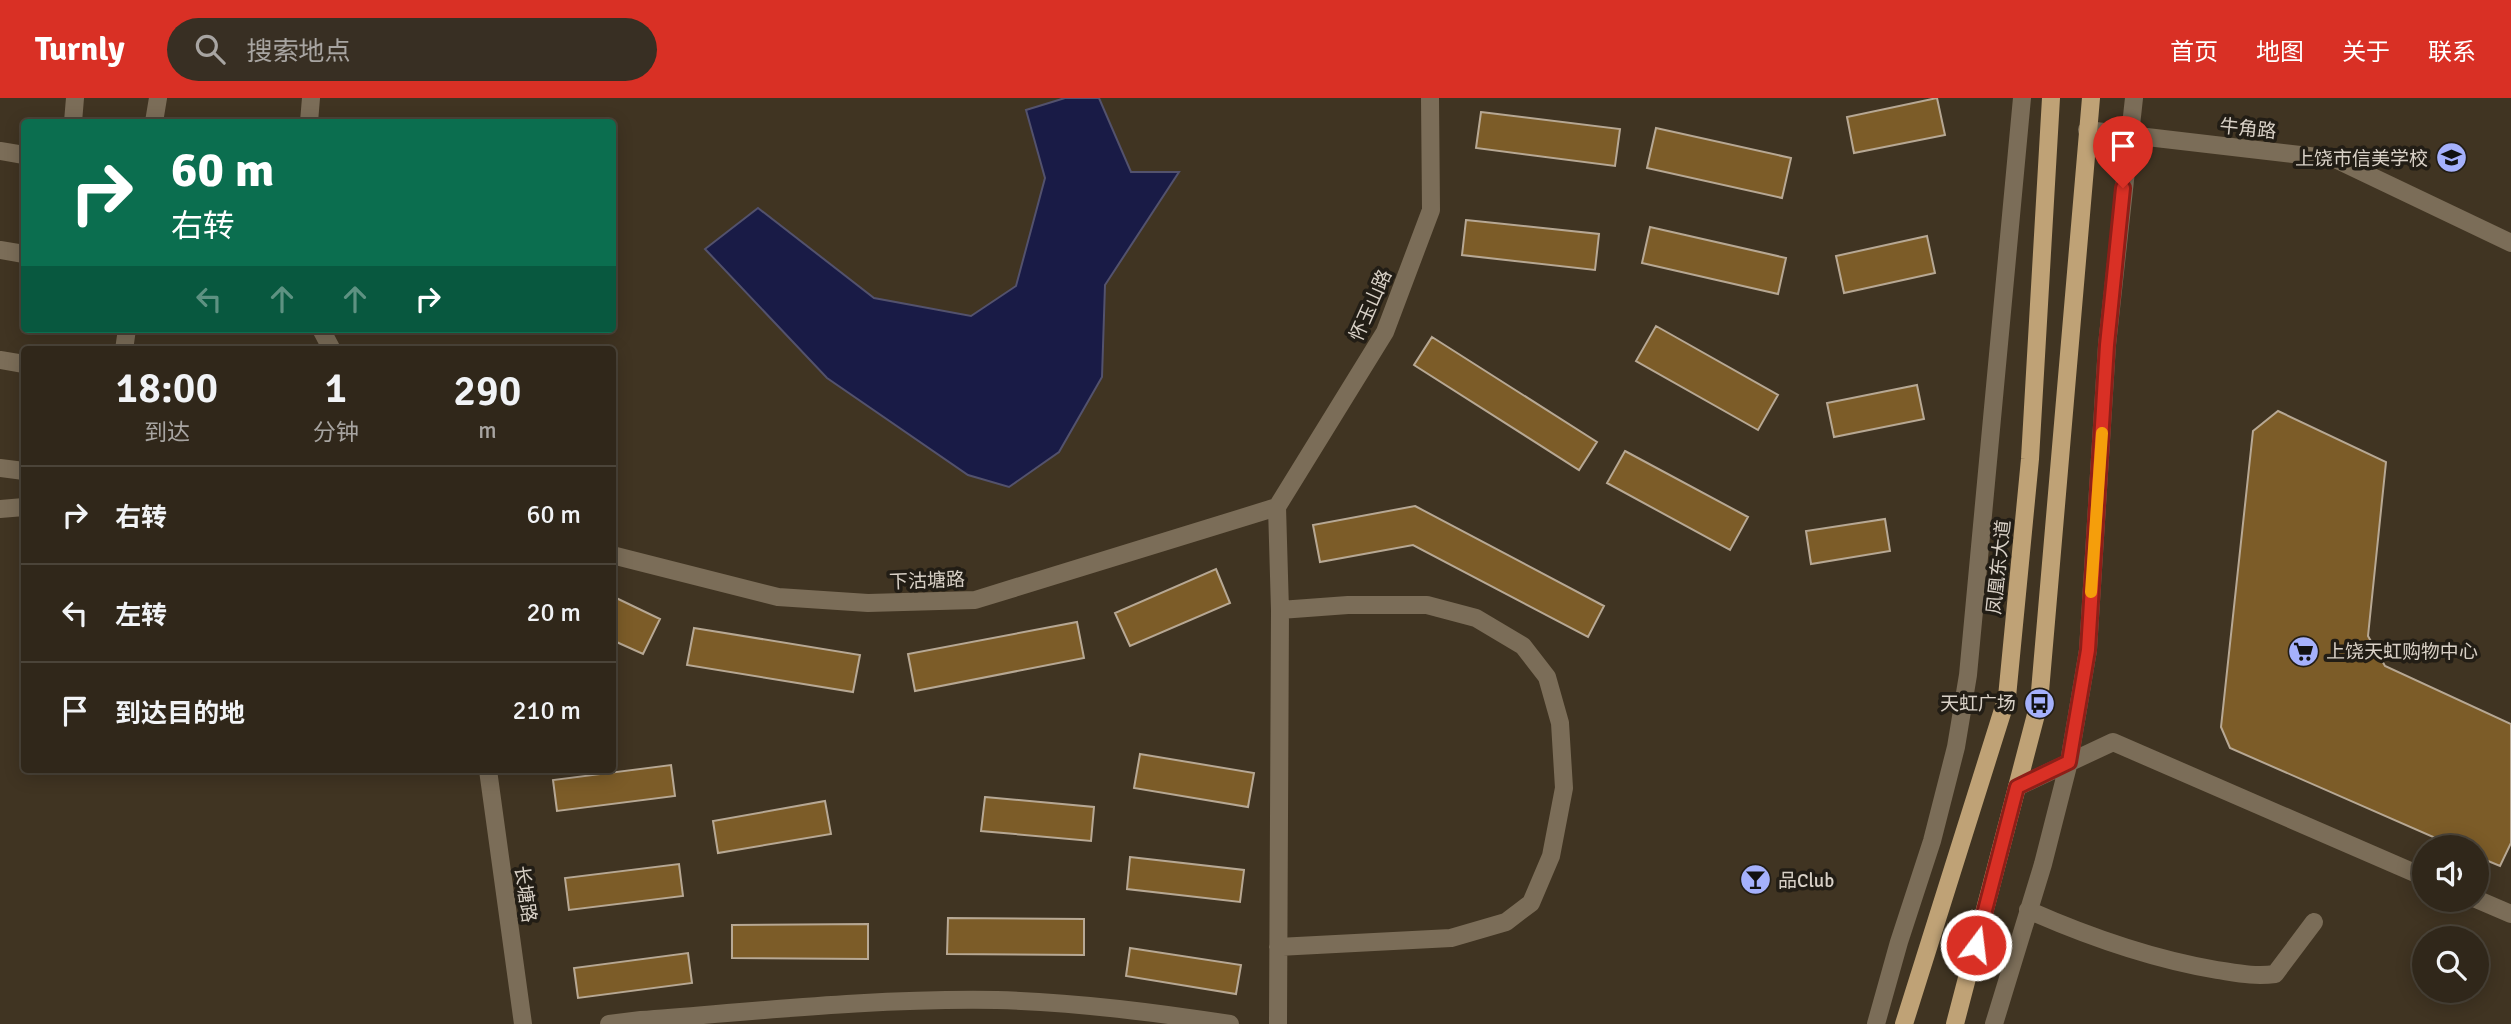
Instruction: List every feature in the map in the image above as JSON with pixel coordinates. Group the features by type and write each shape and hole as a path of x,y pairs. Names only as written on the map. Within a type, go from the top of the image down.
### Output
{"main road":[{"name":"凤凰东大道","path":"1904,1024 2007,697 2030,459 2051,98"},
{"path":"1955,1024 2039,703 2091,98"}],"street":[{"path":"73,119 75,98"},
{"path":"155,119 158,98"},
{"path":"309,119 311,98"},
{"name":"怀玉山路","path":"1277,507 1385,332 1430,210 1430,98"},
{"path":"1876,1024 1899,942 1933,841 1956,747 1968,675 2022,98"},
{"path":"1994,1024 2043,864 2069,762 2088,650 2107,345 2134,98"},
{"name":"牛角路","path":"2087,130 2335,159 2511,243"},
{"path":"0,151 21,154"},
{"path":"0,250 21,254"},
{"path":"0,360 21,364"},
{"path":"0,468 21,471"},
{"path":"1277,507 1280,610 1278,1024"},
{"name":"下沽塘路","path":"616,556 778,597 868,603 975,600 1277,507"},
{"path":"0,509 21,508"},
{"path":"1278,947 1451,938 1506,922 1531,903 1551,856 1564,788 1560,723 1547,677 1522,646 1476,618 1427,605 1349,605 1280,610"},
{"path":"2017,787 2113,742 2412,872"},
{"name":"长塘路","path":"488,773 523,1024"},
{"path":"2489,905 2511,914"},
{"path":"2028,911 2072,929 2184,964 2259,977 2275,974 2314,922"},
{"path":"609,1024 876,1003 998,1000 1150,1011 1230,1024"}],"shaded area":[{"path":"1065,98 1099,98 1131,172 1179,172 1105,285 1102,377 1059,452 1009,487 968,475 827,378 705,249 758,208 874,298 971,316 1016,286 1045,178 1026,110"}],"building":[{"path":"1937,98 1945,135 1854,153 1847,117"},
{"path":"1481,112 1620,129 1615,166 1476,148"},
{"path":"1656,128 1791,158 1782,198 1647,168"},
{"path":"1466,220 1599,234 1595,270 1462,255"},
{"path":"1650,227 1786,258 1778,294 1642,263"},
{"path":"1927,236 1935,273 1844,293 1836,256"},
{"path":"1656,326 1778,395 1758,430 1636,361"},
{"path":"1432,337 1597,442 1579,470 1414,365"},
{"path":"1917,385 1924,419 1834,437 1827,403"},
{"name":"上饶天虹购物中心","path":"2278,411 2386,462 2368,636 2385,666 2511,724 2511,843 2500,866 2489,861 2489,835 2429,835 2230,748 2221,727 2253,431"},
{"path":"1625,451 1748,517 1730,550 1607,483"},
{"path":"1415,506 1604,606 1588,637 1413,545 1320,562 1313,525"},
{"path":"1885,519 1890,551 1811,564 1806,531"},
{"path":"1216,569 1230,603 1130,646 1115,613"},
{"path":"616,598 660,619 643,654 616,642"},
{"path":"1077,622 1084,658 915,691 908,654"},
{"path":"694,628 860,655 853,692 687,665"},
{"path":"1140,754 1254,773 1248,807 1134,788"},
{"path":"671,765 675,796 557,811 553,780"},
{"path":"985,797 1094,807 1091,841 981,831"},
{"path":"825,801 831,834 718,853 713,821"},
{"path":"1130,857 1244,870 1240,902 1127,889"},
{"path":"679,864 683,896 569,910 565,878"},
{"path":"948,918 1084,919 1084,955 947,954"},
{"path":"868,924 868,959 732,958 732,925"},
{"path":"1130,948 1241,965 1236,994 1126,976"},
{"path":"688,953 692,983 578,998 574,968"}],"slow traffic":[{"path":"2091,592 2102,433"}],"place":[{"name":"上饶市信美学校","path":"2451,158"},
{"name":"上饶天虹购物中心","path":"2303,651"},
{"name":"天虹广场","path":"2039,703"},
{"name":"品Club","path":"1755,880"}],"route":[{"path":"1976,945 2017,787 2069,762 2088,650 2107,345 2123,188"}]}
